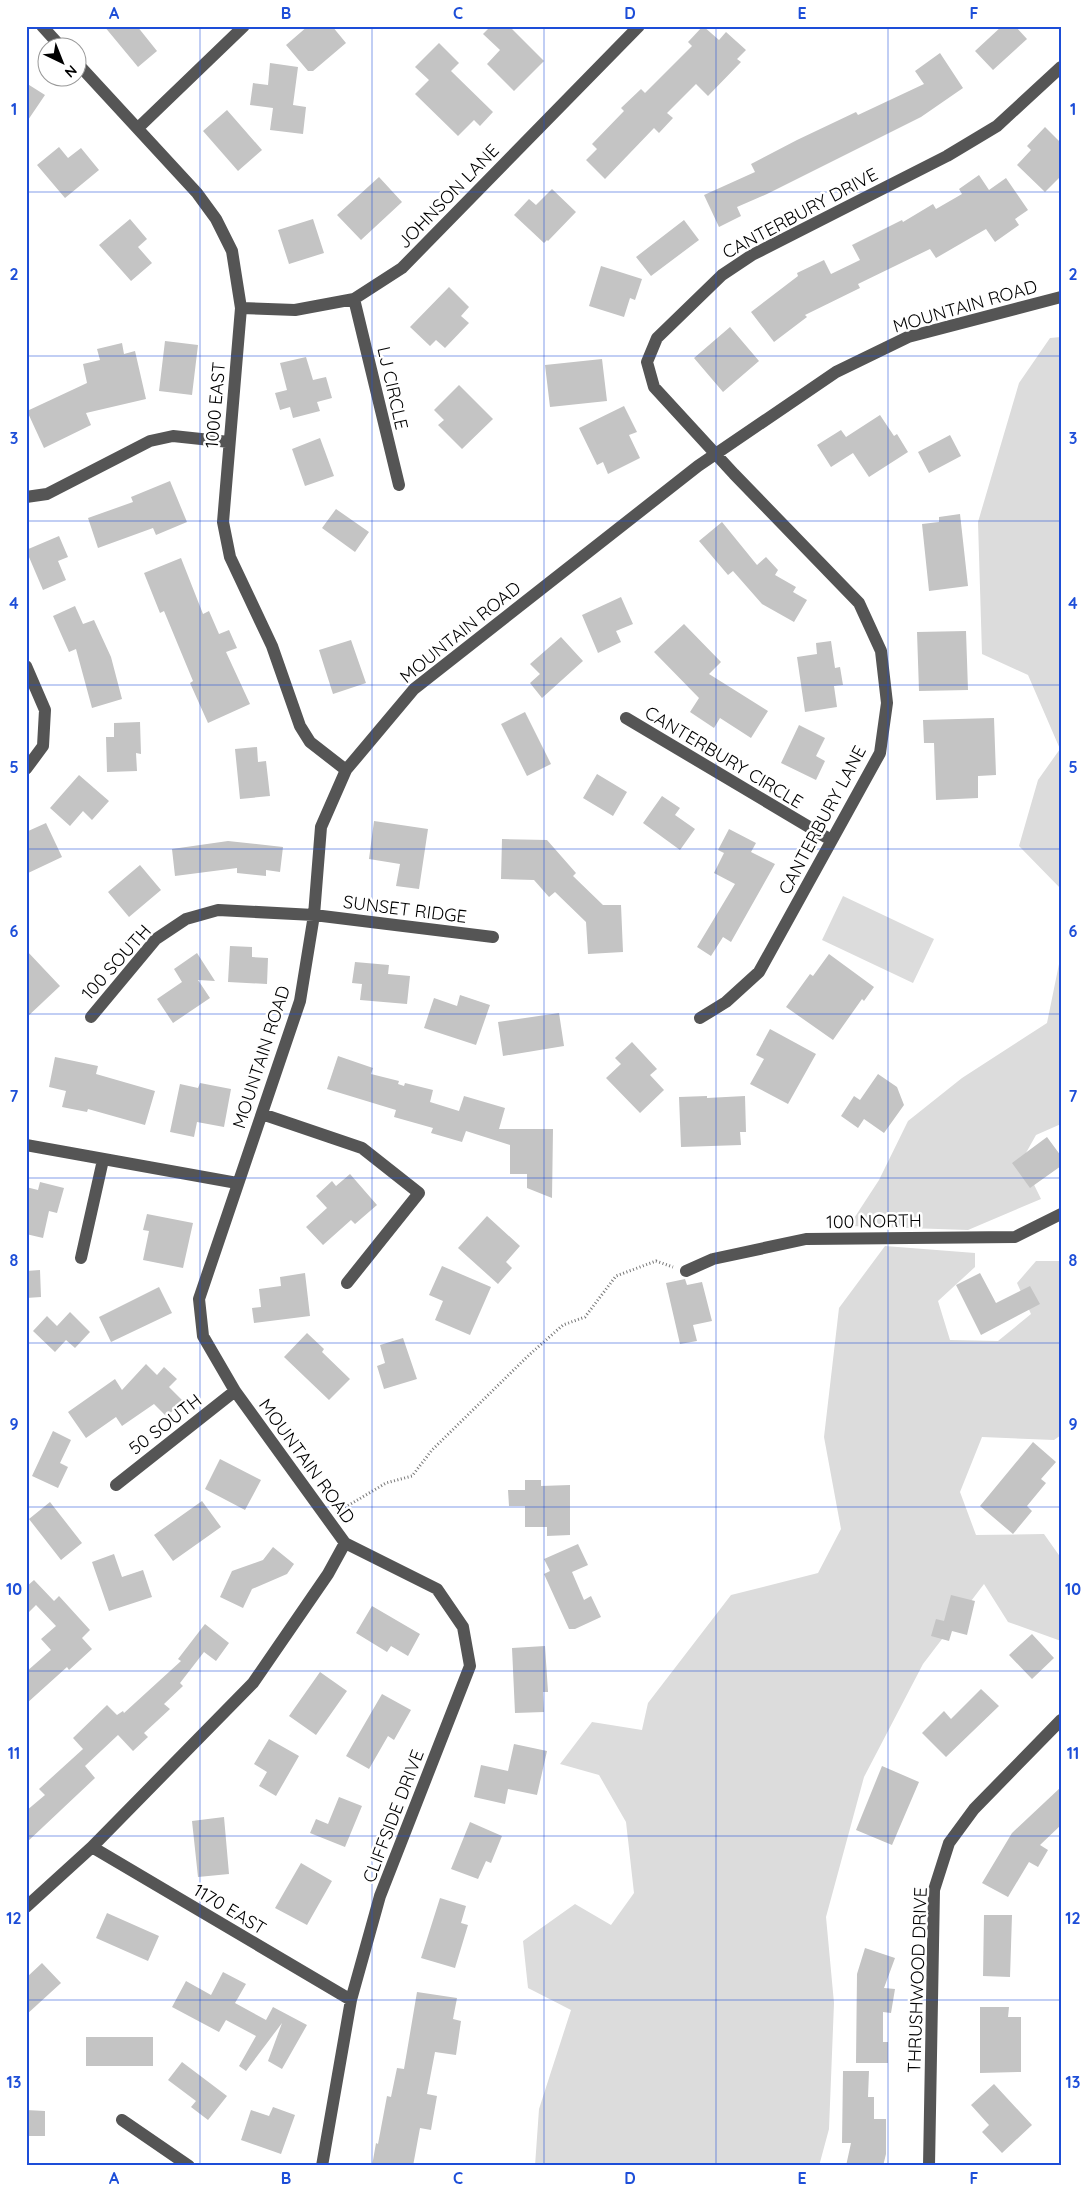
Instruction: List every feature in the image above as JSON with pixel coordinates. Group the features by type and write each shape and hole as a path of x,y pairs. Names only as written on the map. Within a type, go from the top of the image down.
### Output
{"street":[{"path":"42,26 53,38"},
{"path":"138,128 244,26"},
{"name":"JOHNSON LANE","path":"241,308 295,310 354,299 402,268 639,26"},
{"name":"CANTERBURY DRIVE","path":"716,454 654,387 647,362 657,338 722,275 752,255 947,156 997,126 1061,67"},
{"name":"1000 EAST","path":"88,75 197,193 216,220 232,251 241,308 223,522 230,557 272,646 300,726 310,742 346,770"},
{"name":"MOUNTAIN ROAD","path":"26,1907 92,1847 253,1683 328,1574 345,1543 235,1391 203,1336 199,1299 300,1001 314,915 321,827 346,770 414,689 691,472 836,372 908,337 1061,297"},
{"name":"LJ CIRCLE","path":"354,299 398,485"},
{"path":"26,497 47,494 150,441 173,436 229,442"},
{"name":"CANTERBURY LANE","path":"700,1018 726,1002 759,972 880,753 887,703 881,651 858,603 716,454"},
{"path":"26,666 45,710 43,746 26,769"},
{"name":"CANTERBURY CIRCLE","path":"626,718 831,840"},
{"name":"100 SOUTH","path":"91,1017 156,939 186,919 218,910 314,915"},
{"name":"SUNSET RIDGE","path":"314,915 492,937"},
{"path":"262,1114 362,1148 419,1193 347,1283"},
{"path":"26,1145 237,1183"},
{"path":"81,1258 103,1160"},
{"name":"100 NORTH","path":"686,1271 713,1259 806,1239 1015,1237 1061,1214"},
{"name":"50 SOUTH","path":"116,1485 235,1391"},
{"name":"CLIFFSIDE DRIVE","path":"322,2166 351,2000 380,1896 470,1666 463,1627 437,1589 345,1543"},
{"name":"THRUSHWOOD DRIVE","path":"929,2166 934,1890 950,1843 974,1809 1061,1720"},
{"name":"1170 EAST","path":"92,1847 351,2000"},
{"path":"122,2120 189,2166"}],"path":[{"path":"328,1519 386,1483 412,1476 432,1450 529,1355 563,1325 585,1316 616,1276 656,1261 686,1271"}],"shaded area":[{"path":"1061,337 1061,889 1019,846 1038,780 1060,749 1028,675 982,654 978,522 1019,383 1050,338"},
{"path":"843,896 934,939 913,983 822,940"},
{"path":"1061,917 1061,1124 1036,1135 1022,1160 1041,1199 968,1230 849,1226 879,1180 908,1121 962,1078 1047,1023 1059,964"},
{"path":"885,1246 975,1253 975,1267 938,1301 950,1340 998,1341 1031,1314 1017,1283 1036,1261 1061,1261 1061,1435 1054,1440 982,1437 960,1492 976,1535 1044,1534 1061,1558 1061,1641 1008,1622 984,1584 923,1664 864,1777 826,1917 834,2003 829,2129 819,2166 535,2166 539,2109 571,2010 528,1988 523,1941 575,1904 611,1925 634,1893 626,1822 599,1775 560,1764 592,1722 642,1730 648,1703 731,1595 818,1573 841,1529 824,1437 839,1308"}],"building":[{"path":"104,26 137,26 157,51 138,67"},
{"path":"308,26 332,26 346,43 313,71 308,71 286,45"},
{"path":"491,26 509,26 544,61 514,91 487,64 500,50 483,34"},
{"path":"703,26 719,40 726,32 746,50 737,59 741,62 708,96 696,84 667,113 673,118 659,133 654,128 605,179 586,160 597,149 592,144 624,111 621,108 641,89 645,93 692,46 688,42"},
{"path":"1002,26 1015,26 1027,39 993,70 975,51"},
{"path":"439,43 459,63 451,71 493,112 480,126 474,120 458,136 415,94 429,80 415,67"},
{"path":"940,53 963,88 921,117 767,194 737,207 741,216 719,227 704,195 755,172 751,164 797,140 856,112 858,115 924,84 915,71"},
{"path":"270,63 298,67 293,105 306,107 303,134 270,130 273,108 250,105 253,83 268,85"},
{"path":"26,83 45,95 26,123"},
{"path":"227,110 262,150 238,171 203,131"},
{"path":"1045,127 1061,143 1061,176 1045,192 1017,165 1031,150 1027,146"},
{"path":"59,147 68,158 81,148 99,170 65,198 37,165"},
{"path":"979,175 989,190 1006,178 1028,210 1015,219 1019,225 995,242 986,229 936,258 930,249 858,284 860,288 805,315 807,317 774,342 751,312 798,276 797,273 824,260 831,274 860,260 852,245 902,220 903,222 933,204 936,209 962,194 959,189"},
{"path":"379,177 402,202 361,240 337,215"},
{"path":"552,189 576,212 544,243 514,215 529,199 536,205"},
{"path":"130,219 147,239 138,247 152,263 131,281 99,245"},
{"path":"313,219 324,253 289,264 278,230"},
{"path":"684,220 699,240 651,276 636,257"},
{"path":"601,266 642,279 635,300 630,298 624,317 589,306"},
{"path":"449,287 469,307 461,316 469,323 445,348 436,340 430,346 410,327"},
{"path":"730,327 759,361 723,392 694,358"},
{"path":"165,341 198,345 192,395 159,391"},
{"path":"122,343 124,354 135,351 146,399 86,413 91,425 44,448 27,411 87,383 83,364 100,360 97,349"},
{"path":"306,357 313,380 326,377 332,398 317,402 320,411 293,418 290,407 280,410 275,393 287,390 280,363"},
{"path":"602,359 607,401 550,407 545,365"},
{"path":"459,385 493,419 462,449 438,425 444,420 434,410"},
{"path":"624,406 637,432 629,435 640,458 608,474 603,462 597,465 579,428"},
{"path":"880,415 894,436 897,434 908,452 869,477 853,453 831,467 817,445 841,430 846,437"},
{"path":"950,435 961,456 929,473 918,452"},
{"path":"320,438 334,476 305,486 292,449"},
{"path":"170,481 187,522 156,535 153,528 98,548 88,518 133,502 131,497"},
{"path":"336,509 369,532 355,552 322,528"},
{"path":"960,514 968,586 929,591 922,524 939,522 939,517"},
{"path":"722,522 757,565 766,557 778,570 775,575 796,587 793,592 807,600 794,622 762,604 733,571 728,575 699,541"},
{"path":"59,536 68,557 58,561 66,580 43,590 26,550"},
{"path":"181,558 203,614 209,611 219,634 229,630 237,648 226,652 250,704 208,723 190,683 193,681 164,611 160,613 144,573"},
{"path":"621,597 633,624 616,631 621,642 598,653 582,615"},
{"path":"75,606 83,624 94,620 111,657 122,699 92,708 76,649 69,652 53,616"},
{"path":"684,624 721,662 709,674 768,711 751,738 720,718 714,728 690,712 699,698 654,652"},
{"path":"966,631 968,690 919,691 917,632"},
{"path":"561,637 583,661 542,698 530,683 540,674 530,664"},
{"path":"351,640 366,683 333,694 319,650"},
{"path":"831,641 835,668 840,667 843,685 834,686 837,707 805,712 797,657 817,654 816,643"},
{"path":"525,712 551,764 527,776 501,724"},
{"path":"994,718 996,775 978,776 978,798 936,800 934,743 924,743 923,720"},
{"path":"140,722 141,754 136,753 137,771 107,772 106,737 114,737 114,723"},
{"path":"799,725 825,738 816,756 825,761 816,780 781,763"},
{"path":"257,747 258,762 266,761 270,796 240,799 235,749"},
{"path":"597,774 627,792 613,816 583,798"},
{"path":"79,775 109,801 92,820 83,811 70,826 50,808"},
{"path":"662,796 680,808 675,815 695,829 680,850 643,823"},
{"path":"374,821 428,829 419,889 396,886 400,864 369,859"},
{"path":"46,823 62,857 26,874 26,832"},
{"path":"729,829 756,843 751,852 775,864 731,942 723,937 711,956 697,947 735,884 714,873 724,853 718,850"},
{"path":"502,839 547,840 576,873 573,876 603,905 621,905 623,952 588,954 586,922 555,892 549,897 534,880 501,879"},
{"path":"228,841 283,847 280,872 266,870 266,876 237,873 237,868 175,876 172,849"},
{"path":"140,865 161,890 129,917 108,892"},
{"path":"230,946 252,947 252,957 268,958 267,984 228,982"},
{"path":"26,950 60,986 26,1018"},
{"path":"197,953 215,981 198,980 210,998 173,1023 157,999 182,982 174,969"},
{"path":"829,954 874,987 864,1001 862,999 833,1040 786,1007 810,974 813,976"},
{"path":"355,962 389,965 388,974 410,976 407,1004 360,1000 362,984 352,983"},
{"path":"460,995 490,1005 476,1045 424,1028 434,998 457,1006"},
{"path":"559,1013 564,1046 503,1056 498,1022"},
{"path":"770,1029 816,1054 788,1104 750,1084 764,1059 756,1055"},
{"path":"632,1042 657,1069 650,1075 664,1090 640,1113 606,1078 621,1064 615,1058"},
{"path":"338,1056 373,1068 371,1074 399,1081 398,1084 404,1086 405,1083 433,1090 430,1102 459,1111 464,1096 505,1108 499,1129 553,1129 552,1198 527,1188 527,1174 510,1174 510,1145 466,1131 462,1142 431,1133 433,1128 394,1117 396,1110 327,1089"},
{"path":"55,1057 98,1066 96,1074 155,1091 145,1125 88,1109 87,1112 62,1107 66,1091 49,1087"},
{"path":"878,1074 897,1087 904,1105 884,1133 864,1119 858,1128 841,1116 854,1096 860,1100"},
{"path":"200,1083 231,1089 224,1127 197,1122 194,1137 170,1132 180,1084 198,1088"},
{"path":"707,1096 707,1098 745,1096 746,1132 740,1132 741,1145 681,1147 679,1097"},
{"path":"1047,1137 1061,1156 1061,1166 1030,1188 1012,1163"},
{"path":"350,1174 377,1205 355,1224 351,1220 323,1245 306,1227 327,1208 316,1196 332,1181 336,1186"},
{"path":"40,1182 64,1188 57,1213 49,1211 43,1238 26,1234 26,1187 38,1190"},
{"path":"147,1214 193,1223 183,1268 143,1260 149,1231 143,1230"},
{"path":"487,1216 520,1246 506,1262 512,1268 498,1284 458,1248"},
{"path":"442,1266 491,1287 470,1335 435,1320 443,1301 429,1295"},
{"path":"40,1270 41,1297 26,1298 26,1271"},
{"path":"305,1273 310,1316 254,1323 252,1308 261,1307 259,1289 281,1286 280,1277"},
{"path":"980,1273 996,1303 1030,1286 1040,1304 981,1335 956,1285"},
{"path":"685,1279 687,1285 702,1282 712,1321 693,1325 697,1341 680,1344 666,1283"},
{"path":"159,1287 172,1313 111,1342 99,1317"},
{"path":"70,1312 90,1332 75,1348 66,1340 55,1352 33,1331 47,1316 57,1326"},
{"path":"307,1333 324,1349 322,1352 350,1379 329,1400 284,1357"},
{"path":"403,1338 417,1379 384,1389 377,1366 385,1363 380,1345"},
{"path":"146,1364 157,1375 164,1367 177,1379 169,1387 182,1400 167,1417 154,1404 122,1426 116,1417 86,1438 68,1412 115,1379 122,1390"},
{"path":"53,1431 71,1440 60,1463 68,1467 58,1488 32,1476"},
{"path":"1033,1442 1056,1462 1041,1479 1046,1483 1027,1506 1032,1511 1013,1534 980,1506"},
{"path":"220,1459 261,1480 245,1510 205,1489"},
{"path":"525,1480 541,1480 541,1486 570,1485 570,1535 547,1536 547,1527 525,1527 525,1506 509,1506 508,1490 525,1490"},
{"path":"202,1501 221,1527 173,1561 154,1535"},
{"path":"50,1502 82,1543 61,1560 29,1519"},
{"path":"578,1544 588,1565 572,1572 584,1600 591,1596 601,1617 575,1629 569,1629 544,1574 550,1571 544,1559"},
{"path":"273,1547 294,1564 287,1574 252,1589 243,1608 220,1597 232,1571 263,1560"},
{"path":"114,1554 122,1577 143,1570 152,1597 109,1611 92,1562"},
{"path":"34,1580 54,1601 59,1596 90,1630 82,1638 92,1649 69,1670 67,1667 26,1704 26,1672 51,1650 41,1639 56,1626 36,1605 26,1615 26,1587"},
{"path":"951,1595 975,1601 967,1635 952,1631 949,1641 931,1636 936,1619 944,1621"},
{"path":"372,1606 420,1634 408,1656 391,1646 387,1652 356,1633"},
{"path":"205,1624 229,1643 216,1661 204,1652 180,1683 183,1686 164,1704 170,1709 144,1733 148,1737 133,1751 118,1735 85,1766 95,1778 26,1843 26,1811 45,1795 39,1789 83,1749 73,1738 107,1705 117,1715 123,1711 124,1713 181,1661 178,1659"},
{"path":"1032,1634 1054,1658 1032,1679 1009,1655"},
{"path":"545,1646 548,1692 543,1692 544,1712 515,1713 512,1648"},
{"path":"320,1672 347,1691 316,1735 289,1716"},
{"path":"981,1689 999,1706 946,1757 922,1733 944,1711 951,1719"},
{"path":"382,1694 411,1710 394,1740 388,1736 369,1769 346,1756"},
{"path":"269,1739 299,1756 276,1796 259,1786 267,1772 254,1764"},
{"path":"514,1744 547,1751 537,1795 508,1789 505,1804 474,1797 481,1765 508,1771"},
{"path":"882,1766 919,1782 892,1845 856,1830"},
{"path":"1061,1787 1061,1825 1040,1845 1048,1850 1038,1867 1029,1862 1008,1897 982,1883 1012,1833"},
{"path":"339,1797 362,1806 345,1847 310,1833 316,1819 328,1824"},
{"path":"224,1817 229,1874 198,1877 192,1821"},
{"path":"470,1822 502,1836 491,1863 486,1861 478,1879 451,1869"},
{"path":"301,1863 332,1881 307,1925 275,1908"},
{"path":"440,1898 466,1906 461,1923 468,1925 455,1968 421,1958"},
{"path":"107,1913 159,1936 148,1961 96,1938"},
{"path":"984,1915 1012,1915 1010,1977 983,1976"},
{"path":"865,1948 895,1958 884,1988 895,1989 891,2013 883,2012 883,2042 888,2042 888,2063 856,2063 857,1974"},
{"path":"42,1963 61,1983 26,2015 26,1978"},
{"path":"223,1972 246,1984 235,2003 266,2020 273,2007 307,2025 282,2069 268,2061 282,2023 246,2071 239,2066 256,2036 226,2020 219,2032 172,2007 186,1981 211,1995"},
{"path":"417,1992 457,1998 453,2019 461,2021 456,2055 435,2052 427,2094 437,2096 431,2130 420,2128 413,2166 372,2166 387,2096 391,2097 397,2068 404,2069"},
{"path":"980,2007 1009,2007 1008,2017 1021,2017 1021,2072 980,2073"},
{"path":"86,2037 153,2037 153,2066 86,2066"},
{"path":"182,2062 227,2096 208,2120 191,2107 196,2101 168,2080"},
{"path":"843,2071 869,2071 868,2097 874,2097 874,2119 886,2119 886,2154 883,2166 846,2166 851,2143 842,2143"},
{"path":"994,2084 1032,2125 1002,2153 982,2132 989,2125 971,2105"},
{"path":"273,2107 295,2115 281,2154 241,2140 251,2110 269,2116"},
{"path":"26,2110 45,2111 45,2136 26,2136"}]}
